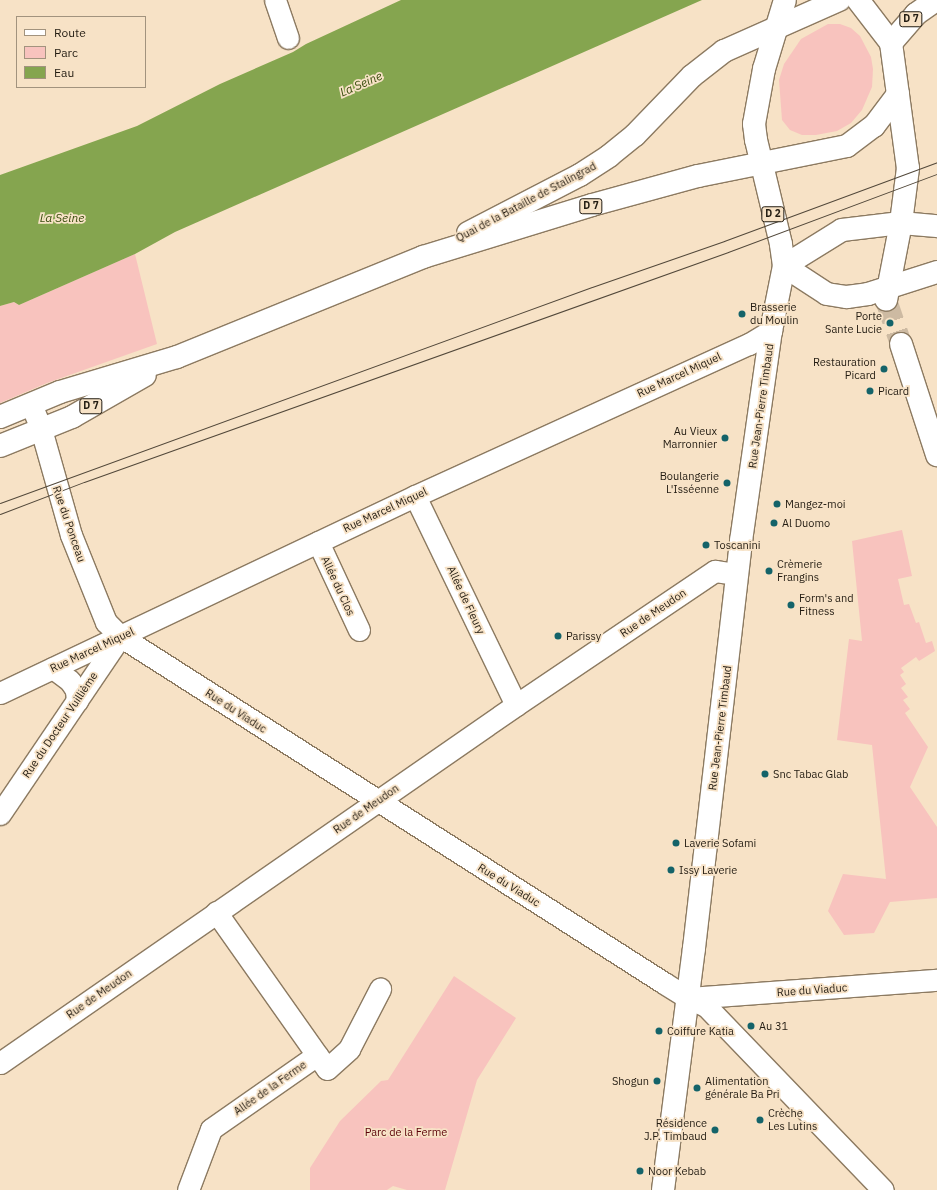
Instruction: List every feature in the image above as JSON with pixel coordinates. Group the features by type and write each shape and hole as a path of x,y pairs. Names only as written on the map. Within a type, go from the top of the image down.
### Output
{"main road":[{"path":"761,163 754,124 756,110 764,69 785,0"},
{"name":"Quai de la Bataille de Stalingrad","path":"423,257 580,175 609,156 635,135 692,76 724,51 839,0"},
{"path":"858,0 891,43 908,168 887,294"},
{"name":"D 7","path":"891,43 916,14 936,0"},
{"name":"Quai de la Bataille de Stalingrad","path":"0,417 60,392 177,357 423,257 592,205 683,180 718,171 847,146 874,126 898,94"},
{"name":"D 2","path":"761,163 784,266"},
{"path":"937,226 900,223 842,230 784,266 827,294 847,297 868,294 887,294 937,272"},
{"name":"Rue Jean-Pierre Timbaud","path":"663,1190 688,998 737,574 771,331 784,266"},
{"path":"901,344 937,455"},
{"name":"Quai de la Bataille de Stalingrad","path":"0,446 72,417 177,357"}],"street":[{"path":"275,0 288,38"},
{"name":"Rue Marcel Miquel","path":"0,693 415,496 748,344 771,331"},
{"name":"Rue du Ponceau","path":"31,404 41,429 71,535 106,622 120,636"},
{"name":"Allée de Fleury","path":"415,496 516,705"},
{"name":"Allée du Clos","path":"318,542 359,630"},
{"name":"Rue de Meudon","path":"0,1063 516,705 715,571 737,574"},
{"name":"Rue du Docteur Vuillième","path":"0,814 120,636"},
{"name":"Rue du Viaduc","path":"120,636 688,998 937,980"},
{"path":"53,668 70,681 76,690 77,701"},
{"name":"Allée de la Ferme","path":"188,1190 211,1129 317,1055 216,912"},
{"path":"317,1055 327,1069 350,1049 380,989"},
{"path":"688,998 706,1006 724,1023 883,1190"}],"green space":[{"path":"828,24 840,24 851,28 860,36 871,57 873,69 872,87 862,110 851,123 837,131 816,135 802,135 790,130 782,120 779,80 784,64 801,39"},
{"path":"135,254 157,344 47,383 0,403 0,306 14,302 19,305"},
{"path":"902,530 912,576 898,579 904,605 909,604 916,623 919,622 926,643 932,641 935,651 919,661 916,657 901,668 904,672 900,675 906,684 901,688 908,697 903,700 910,709 905,713 928,747 910,787 937,827 937,898 890,902 874,933 844,935 828,911 843,874 886,879 872,745 837,740 849,639 862,641 852,541"},
{"name":"Parc de la Ferme","path":"454,976 516,1018 477,1080 445,1190 407,1190 393,1186 387,1190 310,1190 310,1168 340,1121 381,1081 388,1080"}],"water":[{"name":"La Seine","path":"401,0 702,0 175,232 135,254 19,305 14,302 0,306 0,175 137,126 220,84 293,52 306,44"}],"tunnel":[{"path":"886,300 901,344"}],"tram line":[{"path":"0,503 592,287 724,241 937,162"},
{"path":"0,514 84,482 728,252 937,174"}],"place":[{"name":"Brasserie du Moulin","path":"742,314"},
{"name":"Porte Sante Lucie","path":"890,323"},
{"name":"Restauration Picard","path":"884,369"},
{"name":"Picard","path":"870,391"},
{"name":"Au Vieux Marronnier","path":"725,438"},
{"name":"Boulangerie L'Isséenne","path":"727,483"},
{"name":"Mangez-moi","path":"777,504"},
{"name":"Al Duomo","path":"774,523"},
{"name":"Toscanini","path":"706,545"},
{"name":"Crèmerie Frangins","path":"769,571"},
{"name":"Form's and Fitness","path":"791,605"},
{"name":"Parissy","path":"558,636"},
{"name":"Snc Tabac Glab","path":"765,774"},
{"name":"Laverie Sofami","path":"676,843"},
{"name":"Issy Laverie","path":"671,870"},
{"name":"Au 31","path":"751,1026"},
{"name":"Coiffure Katia","path":"659,1031"},
{"name":"Shogun","path":"657,1081"},
{"name":"Alimentation générale Ba Pri","path":"697,1088"},
{"name":"Crèche Les Lutins","path":"760,1120"},
{"name":"Résidence J.P. Timbaud","path":"715,1130"},
{"name":"Noor Kebab","path":"640,1171"}]}
